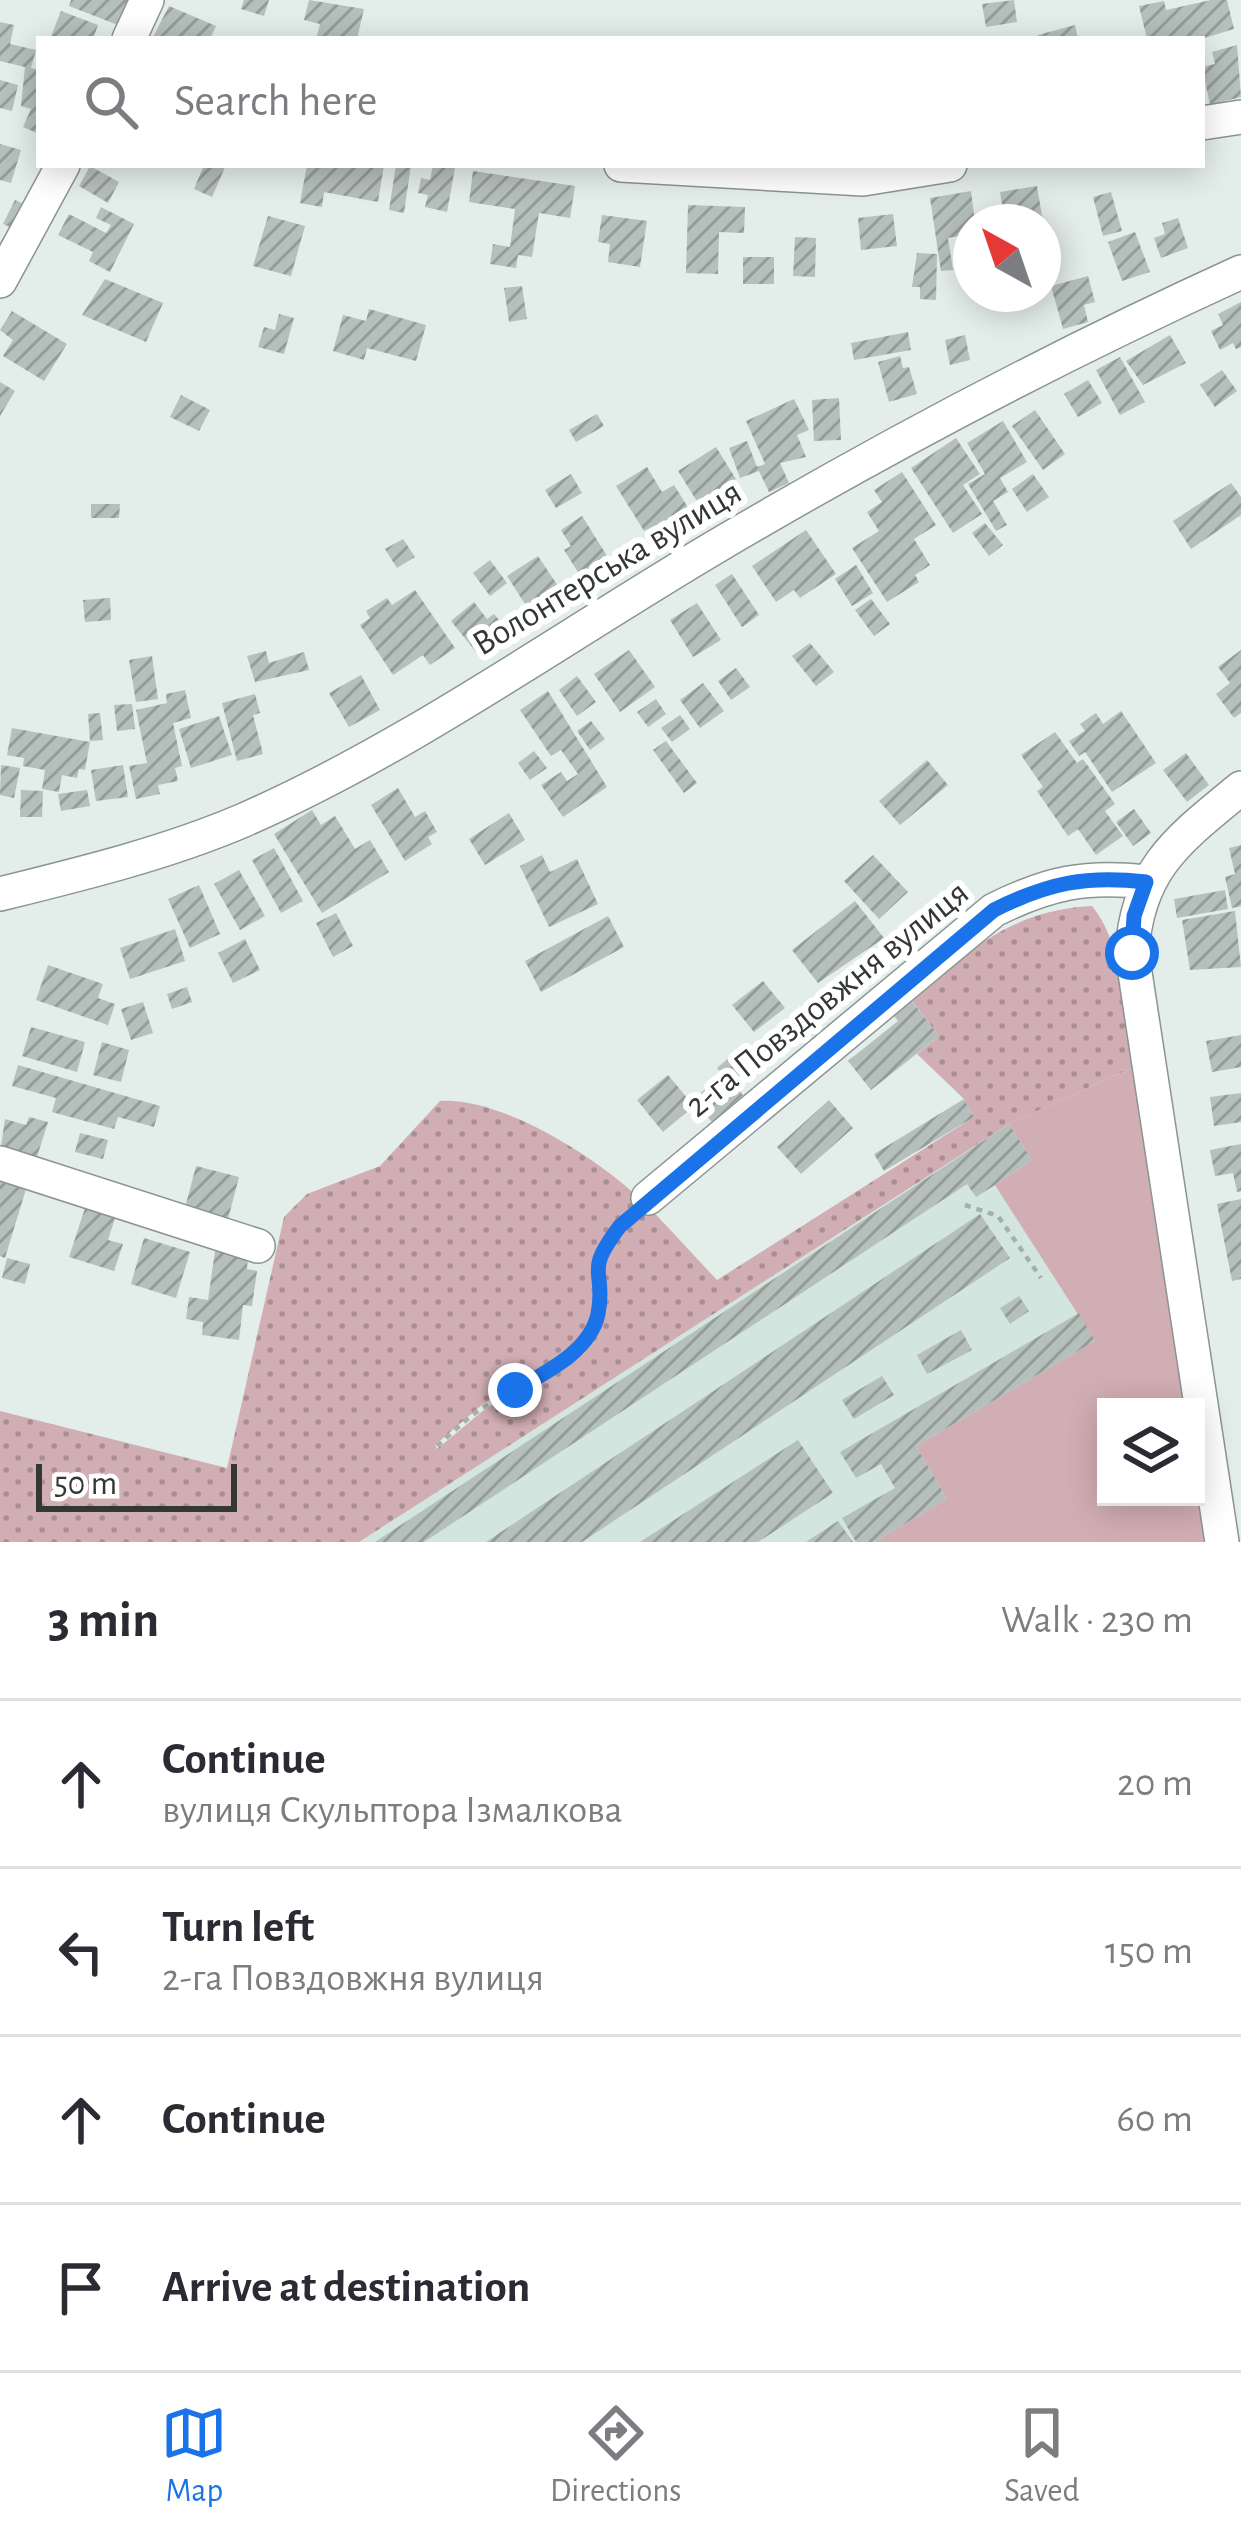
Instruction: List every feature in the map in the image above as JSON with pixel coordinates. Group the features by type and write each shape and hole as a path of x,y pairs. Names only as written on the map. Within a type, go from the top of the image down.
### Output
{"street":[{"path":"130,36 147,0"},
{"path":"1205,123 1241,117"},
{"path":"0,281 61,168"},
{"path":"673,168 863,179 931,168"},
{"name":"Волонтерська вулиця","path":"0,894 242,821 308,788 410,734 722,543 932,425 1241,272"},
{"path":"1222,1542 1132,953 1134,916 1146,882 1186,832 1241,788"},
{"name":"2-га Повздовжня вулиця","path":"648,1198 994,910 1040,887 1072,878 1146,882"},
{"path":"0,1162 259,1246"}],"path":[{"path":"437,1446 484,1406 561,1363 586,1339 598,1314 598,1254 648,1198"},
{"path":"965,1205 998,1216 1041,1278"}],"shaded area":[{"path":"1092,906 1117,961 1136,1066 1009,1124 359,1542 0,1542 0,1411 227,1468 284,1217 307,1194 380,1166 440,1101 464,1102 518,1119 573,1148 639,1198 594,1253 594,1313 583,1336 560,1361 483,1404 435,1445 437,1449 485,1409 562,1366 589,1339 603,1315 602,1257 647,1205 717,1280 974,1117 964,1099 917,1054 939,1036 909,997 1015,924 1063,909"},
{"path":"1136,1066 1189,1398 1097,1398 1097,1506 1205,1504 1211,1542 874,1542 947,1499 916,1446 1095,1341 995,1185 1032,1160 1009,1124"},
{"path":"1009,1124 1032,1160 1079,1313 1095,1341 917,1446 947,1499 874,1542 359,1542"}],"building":[{"path":"71,0 134,0 123,27 69,6"},
{"path":"244,0 269,0 264,16 241,9"},
{"path":"309,0 364,9 358,36 317,36 320,24 304,20"},
{"path":"1014,0 1017,22 986,27 982,4"},
{"path":"1227,0 1234,29 1205,38 1146,36 1139,6 1164,1 1166,10"},
{"path":"169,6 216,26 211,36 154,36"},
{"path":"61,11 98,25 94,36 51,36"},
{"path":"0,22 14,25 10,44 36,50 31,68 36,69 36,133 23,127 31,109 21,106 25,67 0,61"},
{"path":"1075,25 1077,36 1038,36"},
{"path":"1237,45 1241,97 1210,105 1205,66 1215,64 1212,52"},
{"path":"0,80 18,85 12,111 0,108"},
{"path":"0,144 21,150 11,183 0,180"},
{"path":"89,168 119,182 108,203 79,186"},
{"path":"203,168 225,168 212,197 194,189"},
{"path":"306,168 384,168 378,202 324,192 322,207 300,203"},
{"path":"396,168 411,168 404,213 389,210"},
{"path":"432,168 455,168 447,212 425,207 428,195 418,193 421,178 430,180"},
{"path":"473,171 575,186 570,218 539,213 532,257 518,255 516,268 490,264 493,244 510,247 515,209 469,202"},
{"path":"1037,186 1040,204 1002,204 1000,192"},
{"path":"971,191 973,204 953,204 953,237 948,238 953,270 941,271 930,198"},
{"path":"1111,192 1122,231 1103,236 1093,197"},
{"path":"15,200 30,207 19,231 3,224"},
{"path":"688,205 745,207 744,233 719,232 718,274 686,273"},
{"path":"101,207 134,224 110,272 89,261 93,252 58,235 69,214 106,233 111,225 96,218"},
{"path":"893,214 897,246 861,250 858,218"},
{"path":"602,215 647,221 640,267 608,262 610,244 598,242"},
{"path":"268,216 305,226 291,276 253,266"},
{"path":"1178,218 1188,248 1161,258 1154,238 1165,234 1162,223"},
{"path":"1135,232 1150,272 1122,281 1108,242"},
{"path":"795,237 816,238 815,277 793,276"},
{"path":"917,253 937,254 936,300 920,299 920,287 912,287"},
{"path":"743,257 774,257 774,284 743,284"},
{"path":"1088,276 1095,302 1084,305 1088,322 1063,329 1058,312 1061,283"},
{"path":"105,279 163,303 146,342 82,315"},
{"path":"522,286 527,319 509,322 504,288"},
{"path":"1241,302 1241,347 1236,349 1233,343 1220,350 1211,331 1223,325 1218,314"},
{"path":"369,309 426,325 416,361 367,348 364,360 333,351 343,315 366,321"},
{"path":"12,311 67,344 44,381 3,356 13,340 0,330"},
{"path":"279,314 294,318 284,354 258,347 264,327 275,330"},
{"path":"908,332 911,350 854,360 851,343"},
{"path":"965,335 970,360 950,365 945,340"},
{"path":"1170,335 1186,363 1143,385 1126,361"},
{"path":"900,356 903,368 909,367 917,394 889,402 878,362"},
{"path":"1120,357 1145,402 1120,415 1096,370"},
{"path":"1222,370 1237,391 1215,407 1200,385"},
{"path":"1088,380 1102,403 1078,417 1064,394"},
{"path":"0,382 15,391 0,416"},
{"path":"181,395 210,410 199,431 170,417"},
{"path":"839,398 841,440 814,441 812,400"},
{"path":"794,399 809,430 797,435 806,457 780,463 789,483 769,492 759,471 740,478 729,448 747,441 757,467 765,464 746,421"},
{"path":"1035,410 1065,454 1043,470 1012,426"},
{"path":"597,414 604,426 576,442 569,430"},
{"path":"1003,421 1027,462 1000,478 1008,492 993,501 1007,525 996,531 968,484 985,474 967,443"},
{"path":"956,438 980,474 963,485 982,514 953,533 911,468"},
{"path":"716,447 736,479 698,503 678,471"},
{"path":"647,467 662,492 674,485 689,509 644,531 616,486"},
{"path":"902,472 936,525 914,539 930,565 915,575 919,582 887,602 852,548 879,531 867,512 882,502 874,490"},
{"path":"571,474 582,493 556,508 545,490"},
{"path":"1033,474 1049,497 1027,512 1012,489"},
{"path":"1231,483 1241,497 1241,515 1191,549 1173,521"},
{"path":"91,504 120,504 119,518 91,518"},
{"path":"582,516 616,570 588,588 564,550 571,546 561,530"},
{"path":"985,523 1003,545 989,556 972,533"},
{"path":"806,530 836,574 800,598 794,590 776,602 752,566"},
{"path":"403,539 415,557 397,568 385,549"},
{"path":"538,556 566,598 534,618 507,576"},
{"path":"490,560 507,583 490,596 473,573"},
{"path":"856,565 873,593 852,606 835,579"},
{"path":"732,574 759,615 742,627 715,585"},
{"path":"415,590 455,648 430,665 423,655 393,675 360,625 370,618 366,611 387,598 392,605"},
{"path":"110,598 111,620 85,622 83,600"},
{"path":"871,599 890,624 874,636 855,610"},
{"path":"474,602 487,619 494,614 509,632 476,652 451,621"},
{"path":"697,603 721,640 693,657 670,620"},
{"path":"810,643 834,672 816,686 792,656"},
{"path":"629,650 655,687 620,712 594,674"},
{"path":"1241,650 1241,713 1234,718 1216,694 1230,683 1218,667"},
{"path":"266,651 269,663 304,652 309,670 255,682 247,656"},
{"path":"152,656 158,699 136,702 129,660"},
{"path":"736,668 750,687 731,700 718,681"},
{"path":"361,675 380,710 349,727 329,693"},
{"path":"577,676 596,702 577,716 559,690"},
{"path":"703,683 724,711 700,728 680,700"},
{"path":"185,690 191,718 173,723 182,766 175,768 178,781 158,785 160,794 136,799 129,766 147,763 136,710 167,703 166,694"},
{"path":"548,691 607,787 563,817 541,785 561,772 567,781 578,774 561,750 551,756 520,710"},
{"path":"255,694 260,713 253,715 263,754 237,761 222,703"},
{"path":"656,699 666,714 648,727 637,712"},
{"path":"132,704 135,729 117,731 114,705"},
{"path":"1121,711 1156,763 1112,792 1085,752 1079,756 1069,741 1085,731 1080,724 1096,713 1103,724"},
{"path":"100,713 103,740 90,741 88,714"},
{"path":"680,715 690,729 672,742 661,728"},
{"path":"219,716 232,755 191,768 179,729"},
{"path":"591,721 605,739 590,750 577,731"},
{"path":"12,728 90,742 85,770 79,769 77,778 62,775 59,792 42,789 45,770 23,766 24,758 7,755"},
{"path":"1055,732 1077,763 1083,759 1115,804 1105,811 1123,836 1096,855 1078,829 1068,836 1037,791 1043,787 1021,755"},
{"path":"666,741 697,783 684,793 653,750"},
{"path":"534,751 547,768 530,780 518,763"},
{"path":"1186,753 1209,785 1187,802 1163,770"},
{"path":"927,760 948,785 900,825 879,801"},
{"path":"1,765 20,768 14,798 0,795"},
{"path":"123,765 128,797 96,801 91,770"},
{"path":"398,788 415,817 425,811 437,832 428,837 432,844 405,861 371,805"},
{"path":"21,790 43,791 42,817 20,817"},
{"path":"87,790 90,806 61,811 58,794"},
{"path":"1134,809 1151,833 1133,846 1116,822"},
{"path":"312,810 321,825 335,816 355,849 370,840 389,872 322,913 274,834"},
{"path":"509,813 525,840 485,865 469,839"},
{"path":"1241,845 1241,906 1232,908 1225,877 1235,874 1229,848"},
{"path":"274,848 303,901 281,913 252,860"},
{"path":"542,855 550,872 577,859 598,904 549,927 520,866"},
{"path":"873,855 908,892 879,919 844,881"},
{"path":"239,870 265,916 240,930 214,884"},
{"path":"199,885 220,934 190,948 168,899"},
{"path":"1225,890 1228,909 1177,918 1174,899"},
{"path":"855,901 884,938 818,983 792,950"},
{"path":"1235,911 1241,967 1190,970 1182,920"},
{"path":"336,913 353,946 333,957 316,923"},
{"path":"608,916 624,947 541,992 525,961"},
{"path":"175,929 185,961 130,979 120,948"},
{"path":"245,939 260,970 233,983 218,953"},
{"path":"48,965 103,984 98,998 115,1004 108,1025 36,1000"},
{"path":"763,981 785,1008 754,1032 732,1005"},
{"path":"187,987 192,1002 172,1009 167,994"},
{"path":"911,1000 939,1036 871,1090 848,1061 898,1021 892,1014"},
{"path":"143,1002 153,1033 131,1040 121,1009"},
{"path":"31,1027 85,1042 77,1072 22,1056"},
{"path":"1241,1035 1241,1067 1212,1072 1206,1041"},
{"path":"102,1042 129,1050 121,1082 93,1075"},
{"path":"737,1051 755,1071 736,1087 743,1095 712,1122 693,1100 722,1074 717,1068"},
{"path":"18,1065 160,1106 154,1127 118,1117 114,1129 52,1112 56,1098 12,1086"},
{"path":"668,1075 694,1106 663,1132 637,1100"},
{"path":"1241,1093 1241,1122 1214,1126 1210,1097"},
{"path":"964,1099 974,1117 884,1171 874,1154"},
{"path":"829,1100 853,1128 801,1174 777,1147"},
{"path":"29,1117 48,1122 35,1163 0,1153 5,1119 26,1125"},
{"path":"1009,1124 1032,1160 995,1185 976,1197 967,1184 424,1542 375,1542"},
{"path":"80,1133 108,1140 103,1159 75,1152"},
{"path":"1241,1144 1241,1191 1237,1192 1233,1173 1215,1176 1210,1150"},
{"path":"196,1166 239,1177 228,1219 185,1208"},
{"path":"0,1182 26,1189 5,1258 0,1256"},
{"path":"1241,1199 1241,1279 1232,1281 1217,1204"},
{"path":"85,1208 115,1218 108,1240 123,1244 114,1271 69,1257"},
{"path":"980,1214 1010,1258 582,1542 486,1542"},
{"path":"144,1238 190,1252 176,1298 131,1284"},
{"path":"215,1251 248,1255 247,1269 257,1271 252,1306 243,1305 239,1340 202,1335 203,1322 186,1319 189,1297 208,1300"},
{"path":"7,1258 30,1264 25,1284 2,1278"},
{"path":"1019,1296 1029,1311 1010,1324 1000,1308"},
{"path":"1079,1313 1095,1341 916,1446 947,1499 874,1542 856,1542 842,1518 895,1488 881,1464 856,1478 840,1452"},
{"path":"961,1330 972,1350 927,1374 917,1355"},
{"path":"882,1376 894,1395 854,1419 842,1400"},
{"path":"798,1440 833,1493 758,1542 640,1542"},
{"path":"838,1521 853,1542 806,1542"}],"route":[{"path":"515,1390 561,1363 586,1339 598,1314 598,1254 620,1226 743,1117 994,910 1040,887 1072,878 1146,882 1134,916 1132,953"}]}
